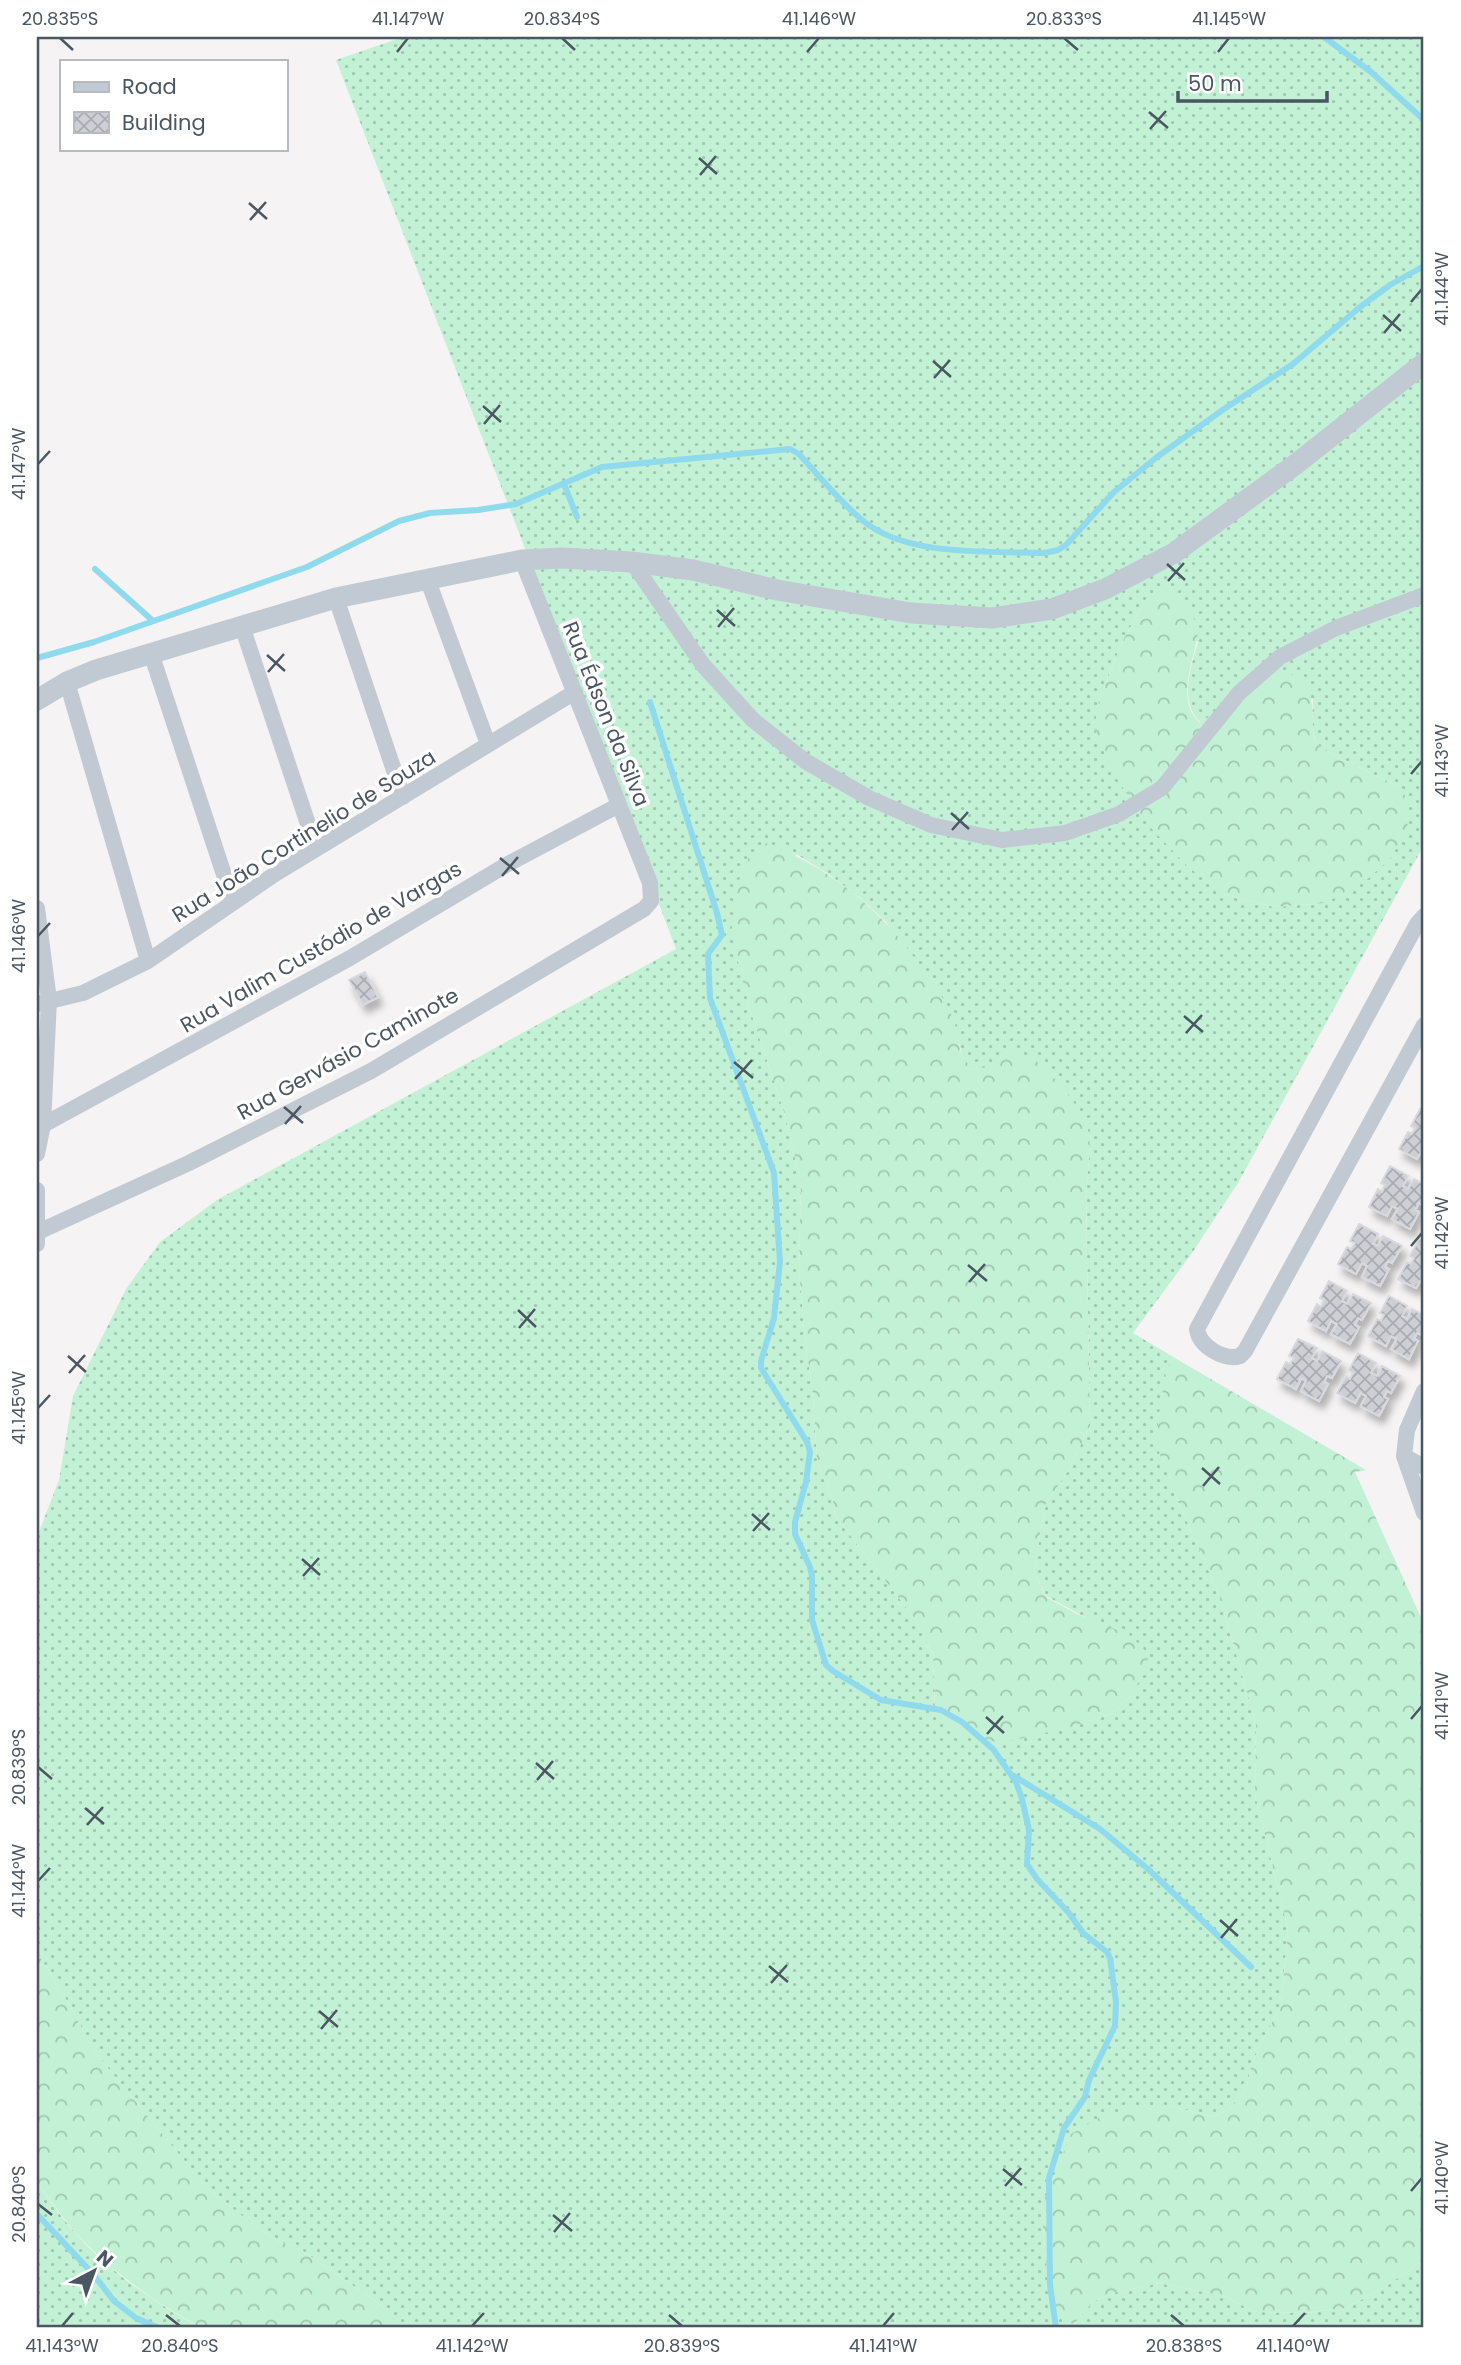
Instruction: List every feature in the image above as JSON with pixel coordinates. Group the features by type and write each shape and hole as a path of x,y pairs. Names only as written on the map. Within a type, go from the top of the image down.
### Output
{"street":[{"path":"37,700 67,682 96,670 336,598 522,560 562,558 632,562 693,570 777,590 911,614 992,618 1052,608 1105,589 1174,553 1296,464 1424,363"},
{"name":"Rua Édson da Silva","path":"522,560 650,883"},
{"path":"632,562 703,665 753,720 805,761 869,798 931,825 1002,840 1065,833 1119,814 1163,788 1239,693 1280,657 1336,628 1424,595"},
{"path":"428,578 488,744"},
{"path":"336,598 403,797"},
{"path":"242,626 316,848"},
{"path":"151,653 233,902"},
{"path":"67,682 148,961"},
{"name":"Rua João Cortinelio de Souza","path":"43,1002 83,993 148,961 316,848 575,692"},
{"name":"Rua Valim Custódio de Vargas","path":"43,1125 350,958 506,865 619,805"},
{"name":"Rua Gervásio Caminote","path":"37,1238 371,1071 644,909 651,901 650,883"},
{"path":"37,908 43,1002 43,1125 37,1154"},
{"path":"1424,916 1417,924 1197,1329 1200,1340 1206,1345 1229,1357 1240,1356 1245,1351 1424,1025"},
{"path":"37,1190 37,1238"},
{"path":"1424,1391 1407,1430 1404,1456 1424,1513"},
{"path":"1404,1456 1424,1467"}],"green space":[{"path":"403,37 1424,37 1424,845 1238,1183 1192,1253 1133,1333 1175,1358 1167,1367 1174,1492 1220,1597 1256,1723 1255,1794 1288,1929 1281,2005 1259,2047 1246,2090 1232,2107 1213,2117 1167,2105 1052,2185 1041,2208 1048,2278 1074,2324 1094,2301 1118,2292 1159,2283 1224,2296 1256,2312 1304,2313 1346,2308 1388,2285 1424,2259 1424,2328 406,2328 382,2306 303,2251 276,2240 205,2186 94,2051 37,1952 37,1537 59,1480 73,1396 126,1289 160,1242 217,1200 676,949 336,60","holes":["1146,599 1198,642 1190,673 1188,695 1194,715 1201,723 1216,712 1313,699 1315,742 1335,756 1400,787 1326,903 1274,907 1223,894 1099,701 1121,644","796,854 830,875 886,922 954,1023 964,1062 975,1070 989,1067 1008,1051 1090,1147 1086,1197 1090,1426 1068,1471 1045,1505 1034,1571 1046,1596 1094,1622 1131,1696 1111,1714 1078,1725 935,1710 933,1654 913,1616 835,1516 834,1504 817,1460 799,1268 801,1182 784,1112 748,1003"]},
{"path":"1164,588 1176,597 1199,625 1187,689 1192,713 1200,723 1278,667 1302,682 1308,690 1315,742 1335,756 1400,787 1409,803 1407,831 1390,859 1369,878 1326,903 1274,907 1223,894 1187,866 1149,826 1115,776 1094,728 1099,701 1121,644 1146,599"},
{"path":"766,843 790,853 834,879 873,910 890,928 941,995 955,1024 962,1055 969,1065 975,1070 989,1066 1008,1051 1031,1056 1060,1084 1087,1120 1090,1147 1086,1197 1090,1426 1068,1471 1045,1505 1034,1571 1046,1597 1077,1614 1130,1635 1144,1649 1149,1663 1131,1696 1111,1714 1078,1725 1002,1743 959,1735 935,1710 933,1654 913,1616 835,1516 834,1504 817,1460 799,1268 801,1182 784,1112 748,1003 731,933 742,864"},
{"path":"1175,1358 1366,1470 1355,1472 1424,1624 1424,2259 1388,2285 1346,2308 1304,2313 1256,2312 1224,2296 1159,2283 1118,2292 1094,2301 1074,2324 1062,2320 1052,2296 1041,2208 1071,2134 1096,2119 1140,2106 1167,2105 1213,2117 1232,2107 1246,2090 1259,2047 1281,2005 1288,1929 1255,1794 1256,1723 1220,1597 1156,1444 1167,1367"},
{"path":"37,1952 94,2051 205,2186 276,2240 303,2251 382,2306 406,2328 201,2328 153,2299 108,2265 76,2234 37,2183"},
{"path":"37,2183 76,2234 104,2262 151,2298 201,2328 37,2328"}],"building":[{"path":"365,972 378,997 363,1005 349,980"},
{"path":"1420,1109 1424,1111 1424,1150 1417,1159 1399,1149 1408,1132 1412,1134 1415,1128 1411,1126"},
{"path":"1390,1166 1408,1176 1403,1186 1408,1189 1414,1179 1424,1184 1424,1203 1423,1206 1419,1203 1415,1210 1419,1212 1410,1229 1392,1219 1398,1209 1392,1206 1387,1216 1369,1207 1378,1189 1382,1192 1385,1185 1381,1183"},
{"path":"1359,1224 1378,1234 1373,1244 1378,1246 1383,1236 1402,1246 1392,1263 1388,1261 1385,1267 1389,1269 1380,1286 1362,1277 1367,1266 1362,1263 1356,1274 1338,1264 1347,1247 1351,1249 1355,1243 1350,1241"},
{"path":"1419,1239 1424,1241 1424,1280 1422,1278 1416,1288 1398,1279 1407,1262 1411,1264 1414,1258 1410,1256"},
{"path":"1329,1281 1347,1291 1342,1301 1347,1304 1353,1294 1371,1303 1362,1320 1358,1318 1355,1325 1359,1327 1350,1344 1331,1334 1337,1324 1331,1321 1326,1331 1308,1321 1317,1304 1321,1307 1324,1300 1320,1298"},
{"path":"1389,1296 1407,1306 1402,1316 1407,1319 1412,1309 1424,1315 1424,1330 1422,1335 1417,1333 1414,1339 1418,1341 1409,1359 1391,1349 1397,1339 1391,1336 1386,1346 1368,1336 1377,1319 1381,1321 1384,1315 1380,1313"},
{"path":"1298,1339 1317,1348 1312,1358 1317,1361 1322,1351 1341,1361 1332,1378 1327,1376 1324,1382 1328,1384 1319,1401 1301,1391 1306,1381 1301,1378 1296,1389 1277,1379 1286,1362 1290,1364 1294,1358 1289,1356"},
{"path":"1358,1353 1376,1363 1371,1373 1377,1376 1382,1366 1400,1376 1391,1393 1387,1391 1384,1397 1388,1399 1379,1416 1361,1406 1366,1396 1361,1393 1355,1403 1337,1393 1346,1376 1350,1379 1353,1373 1349,1370"}],"waterway":[{"path":"1324,37 1371,72 1424,120"},
{"path":"37,658 94,642 307,567 399,521 430,513 516,504 602,467 790,449 799,454 837,497 862,520 880,532 901,540 948,550 1044,553 1058,550 1066,545 1114,492 1157,457 1293,364 1390,285 1424,266"},
{"path":"564,484 577,517"},
{"path":"95,569 152,620"},
{"path":"650,702 722,935 708,954 710,998 774,1173 780,1262 774,1318 761,1368 807,1442 810,1452 806,1482 795,1522 795,1534 810,1567 812,1620 826,1665 881,1700 941,1710 962,1722 993,1749 1016,1782 1022,1799 1029,1830 1027,1864 1083,1933 1107,1952 1110,1958 1116,2002 1115,2026 1089,2080 1085,2097 1064,2128 1049,2178 1050,2285 1056,2328"},
{"path":"1014,1776 1100,1829 1148,1869 1251,1967"},
{"path":"37,2214 94,2275 114,2301 136,2318 159,2328"}]}
